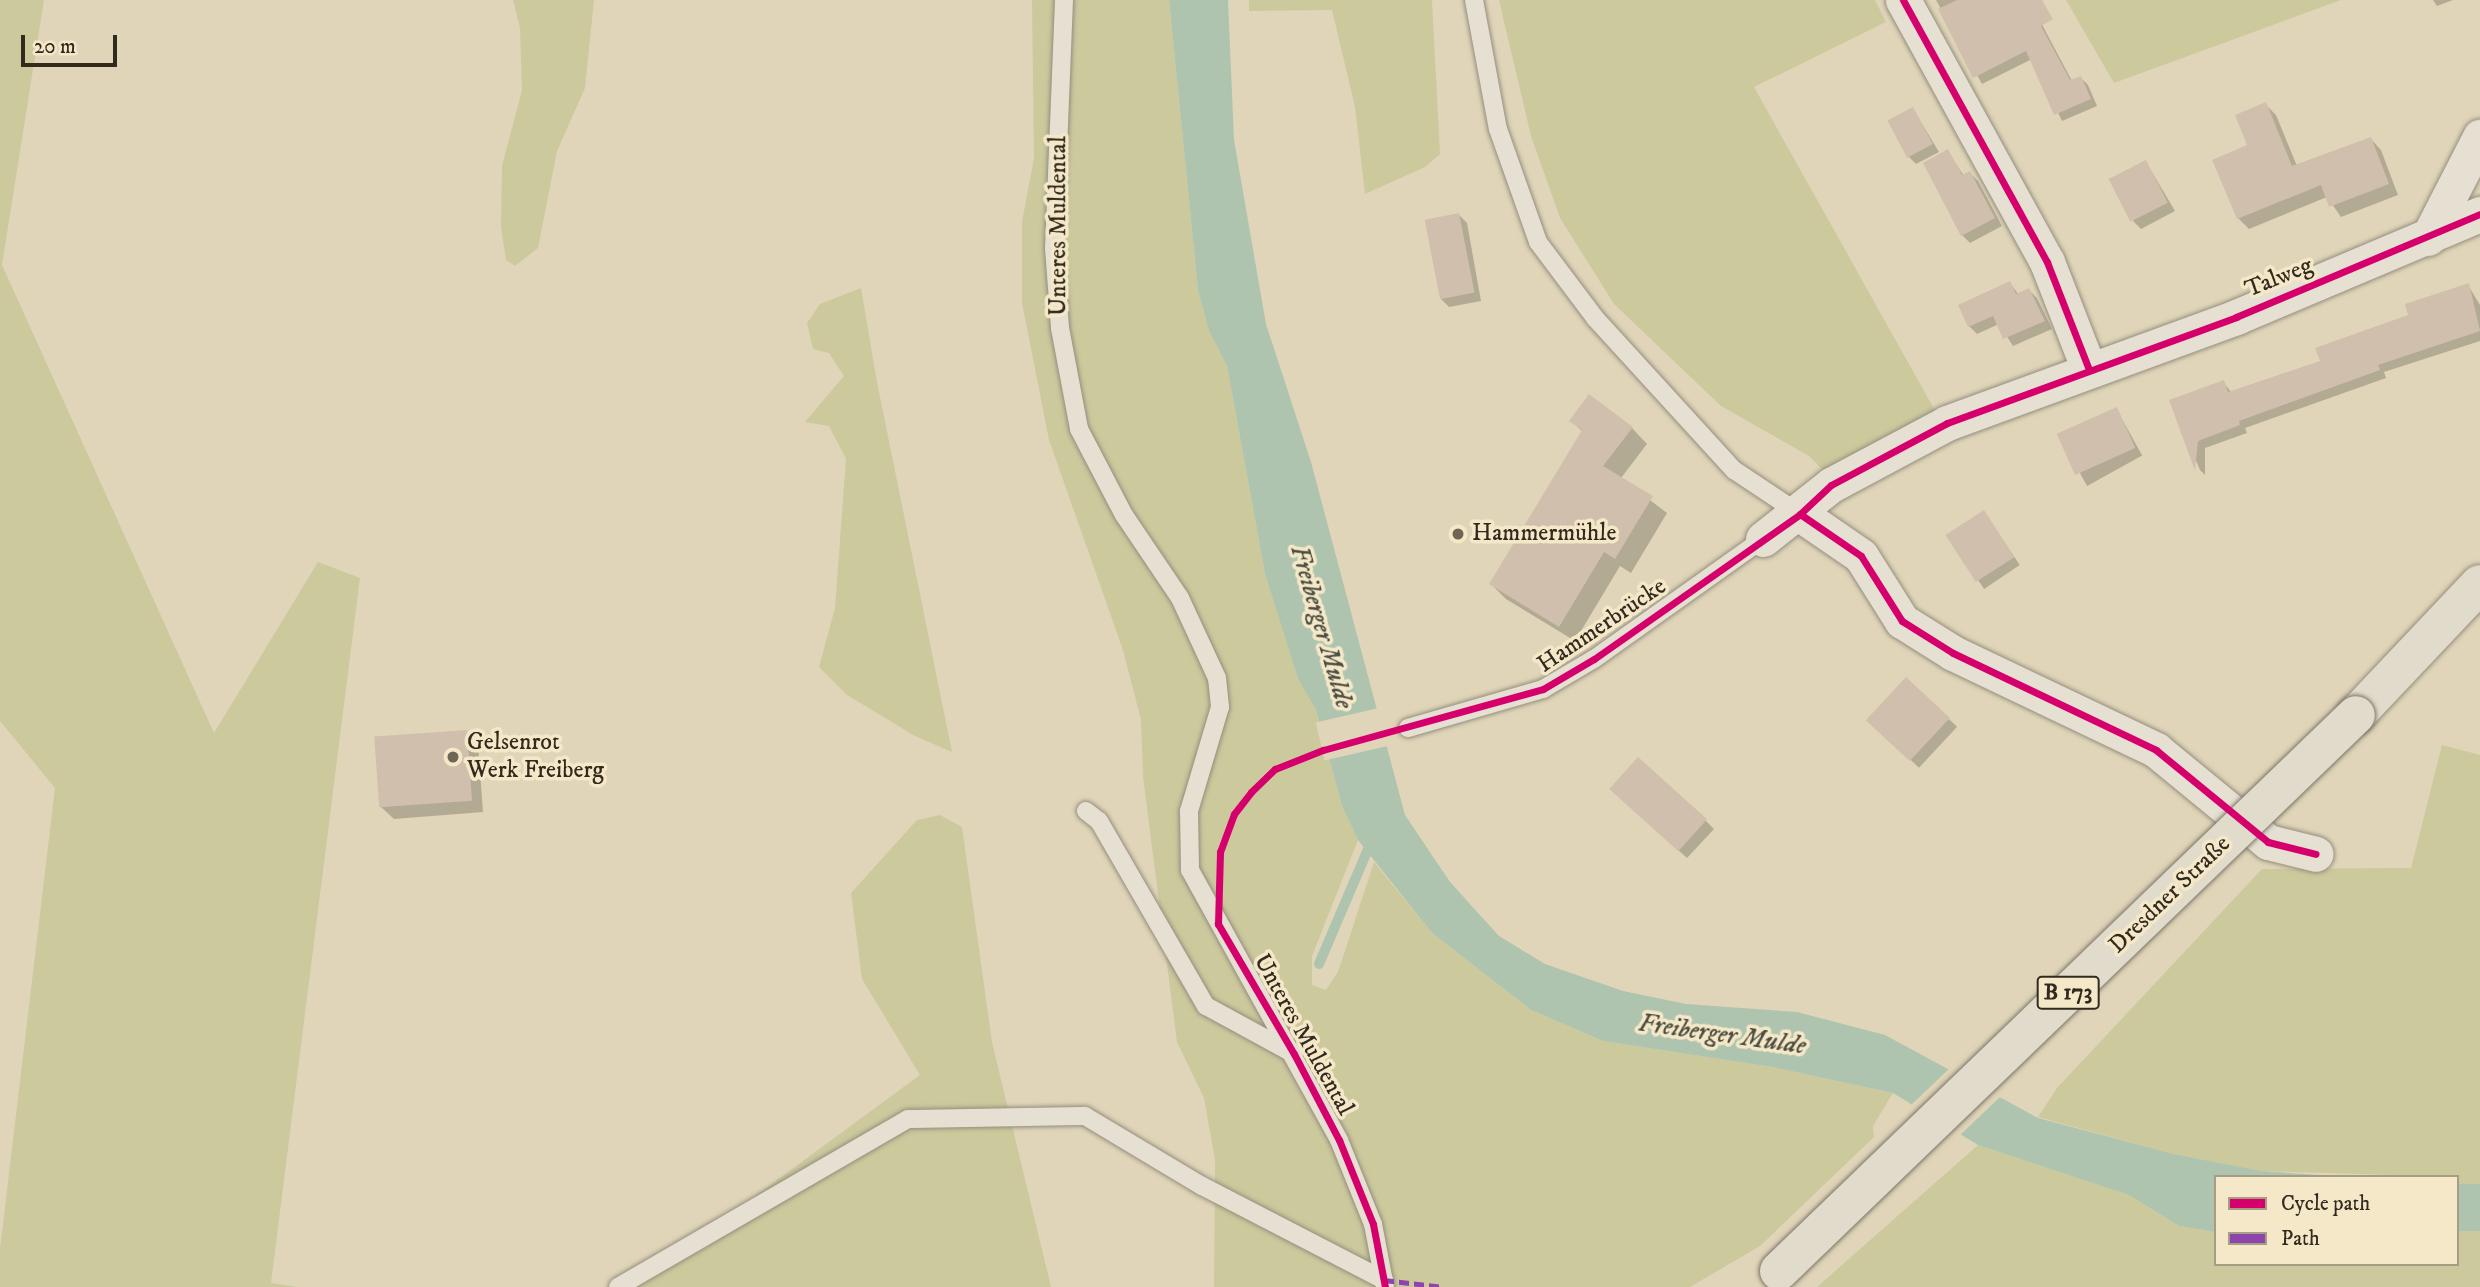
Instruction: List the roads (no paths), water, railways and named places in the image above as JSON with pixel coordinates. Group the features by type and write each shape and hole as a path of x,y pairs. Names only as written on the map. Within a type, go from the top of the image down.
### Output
{"main road":[{"name":"Dresdner Straße","path":"1771,1279 2356,715 2480,584"}],"street":[{"path":"1903,0 2048,262 2089,370"},
{"path":"2428,238 2478,155"},
{"name":"Talweg","path":"1763,539 1800,514 1831,485 1878,457 1947,423 2428,238 2480,214"},
{"path":"1800,514 1861,556 1902,621 1953,653 2156,750 2269,842 2316,854"}],"lane":[{"name":"Unteres Muldental","path":"1064,0 1054,248 1060,328 1079,429 1124,515 1180,598 1217,678 1220,707 1188,811 1190,870 1294,1054 1339,1140 1373,1224 1385,1284"},
{"path":"1474,0 1498,129 1538,242 1595,318 1734,470 1800,514"},
{"name":"Hammerbrücke","path":"1408,728 1543,689 1594,659 1763,539"},
{"name":"Unteres Muldental","path":"1086,811 1099,821 1206,1006 1294,1054"},
{"path":"618,1287 908,1119 1085,1116 1202,1186 1385,1284"}],"water":[{"name":"Freiberger Mulde","path":"1169,0 1228,0 1234,140 1266,324 1311,462 1405,815 1450,882 1499,936 1545,964 1623,991 1686,1004 1797,1012 1885,1035 2038,1118 2174,1154 2262,1171 2320,1175 2214,1175 2214,1232 2179,1226 2129,1195 1978,1145 1893,1093 1772,1067 1603,1041 1531,1010 1432,933 1358,840 1342,806 1316,710 1298,679 1265,574 1227,366 1209,331 1198,290"},
{"path":"2459,1184 2480,1184 2480,1231 2459,1231"}],"waterway":[{"path":"1319,964 1371,842"}],"place":[{"name":"Hammermühle","path":"1458,534"},
{"name":"Gelsenrot Werk Freiberg","path":"453,757"}]}
